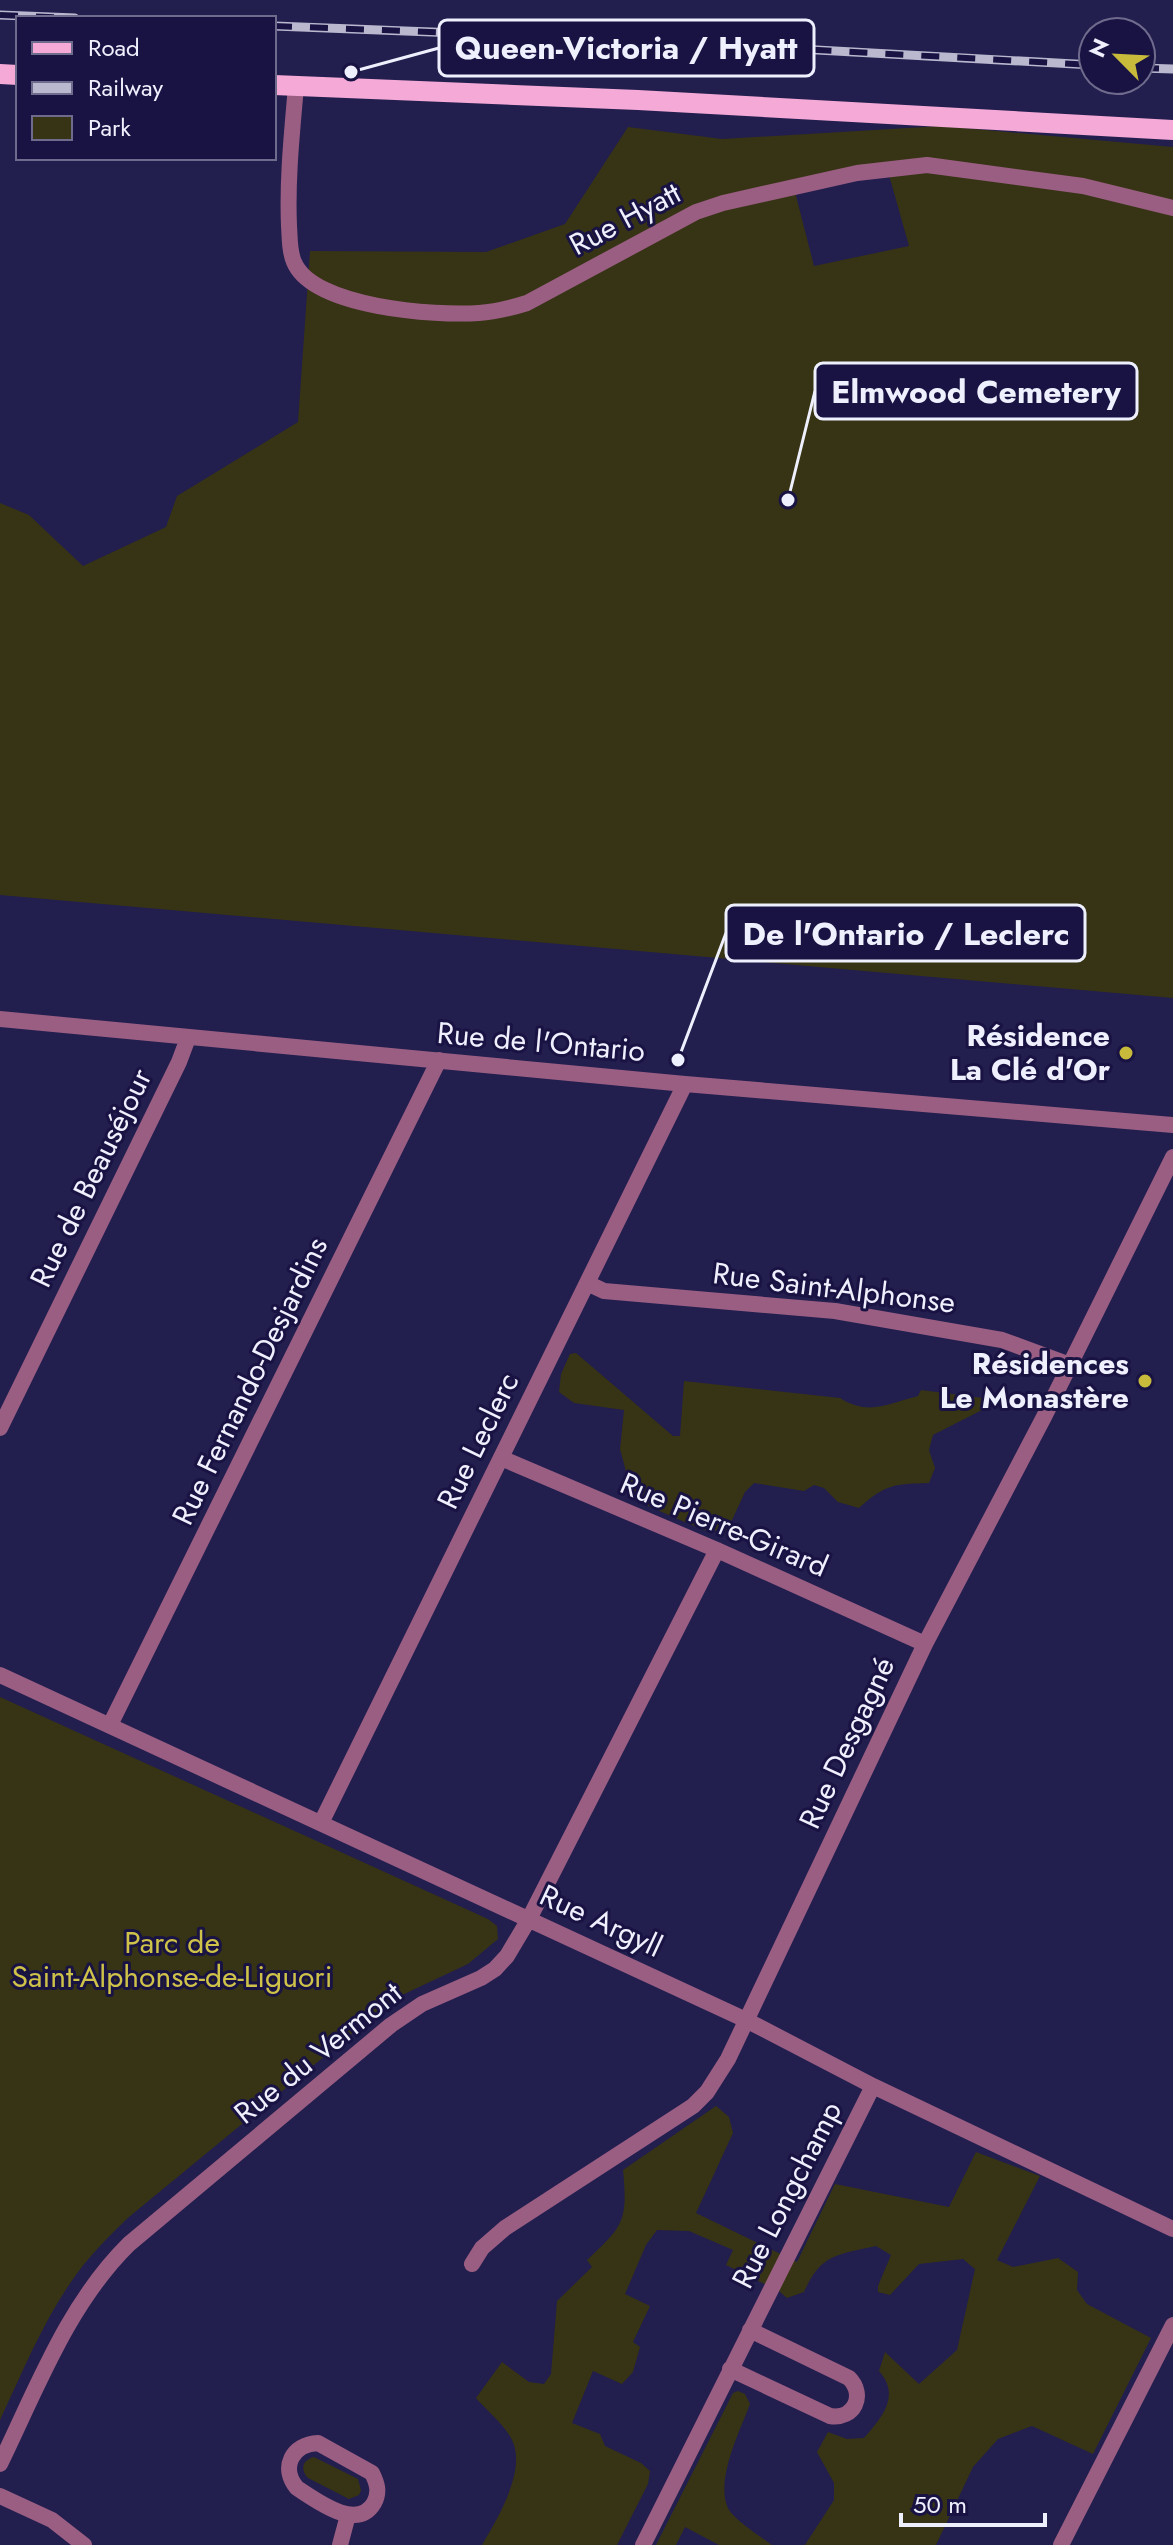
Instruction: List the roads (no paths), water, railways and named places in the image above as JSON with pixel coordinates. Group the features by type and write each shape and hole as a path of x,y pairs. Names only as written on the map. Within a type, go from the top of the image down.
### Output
{"main road":[{"path":"276,85 638,100 1173,130"}],"street":[{"name":"Rue Hyatt","path":"296,86 288,195 290,248 294,262 309,283 330,294 390,308 457,314 503,310 527,303 696,212 723,203 887,168 927,165 984,172 1083,186 1173,208"},
{"name":"Rue de l'Ontario","path":"0,1019 685,1084 1173,1125"},
{"name":"Rue de Beauséjour","path":"0,1428 188,1038"},
{"name":"Rue Fernando-Desjardins","path":"110,1725 439,1060"},
{"name":"Rue Leclerc","path":"321,1823 685,1084"},
{"name":"Rue Desgagné","path":"472,2264 482,2248 505,2228 693,2106 707,2092 728,2059 925,1644 1070,1365 1173,1157"},
{"name":"Rue Saint-Alphonse","path":"587,1283 604,1291 835,1311 1002,1340 1070,1365"},
{"name":"Rue Pierre-Girard","path":"501,1458 717,1550 925,1644"},
{"name":"Rue du Vermont","path":"0,2464 66,2329 107,2266 129,2244 391,2025 422,2004 481,1978 507,1956 529,1919 717,1550"},
{"name":"Rue Argyll","path":"0,1675 746,2020 873,2086 1173,2229"},
{"name":"Rue Longchamp","path":"643,2545 873,2086"},
{"path":"1061,2545 1173,2325"},
{"name":"Rue Longchamp","path":"730,2369 830,2416 844,2416 855,2406 858,2394 849,2378 750,2330"},
{"path":"318,2443 372,2473 378,2491 375,2501 362,2514 348,2515 304,2493 291,2482 288,2465 302,2446 318,2443"},
{"path":"0,2496 52,2520 84,2545"},
{"path":"340,2545 348,2515"}],"railway":[{"path":"0,15 25,16"},
{"path":"276,26 617,39 1077,64"},
{"path":"1157,68 1173,69"}],"place":[{"name":"Queen-Victoria / Hyatt","path":"351,72"},
{"name":"Elmwood Cemetery","path":"788,500"},
{"name":"Résidence La Clé d'Or","path":"1126,1053"},
{"name":"De l'Ontario / Leclerc","path":"678,1060"},
{"name":"Résidences Le Monastère","path":"1145,1381"}],"park label":[{"name":"Parc de Saint-Alphonse-de-Liguori","path":"172,1960"}]}
